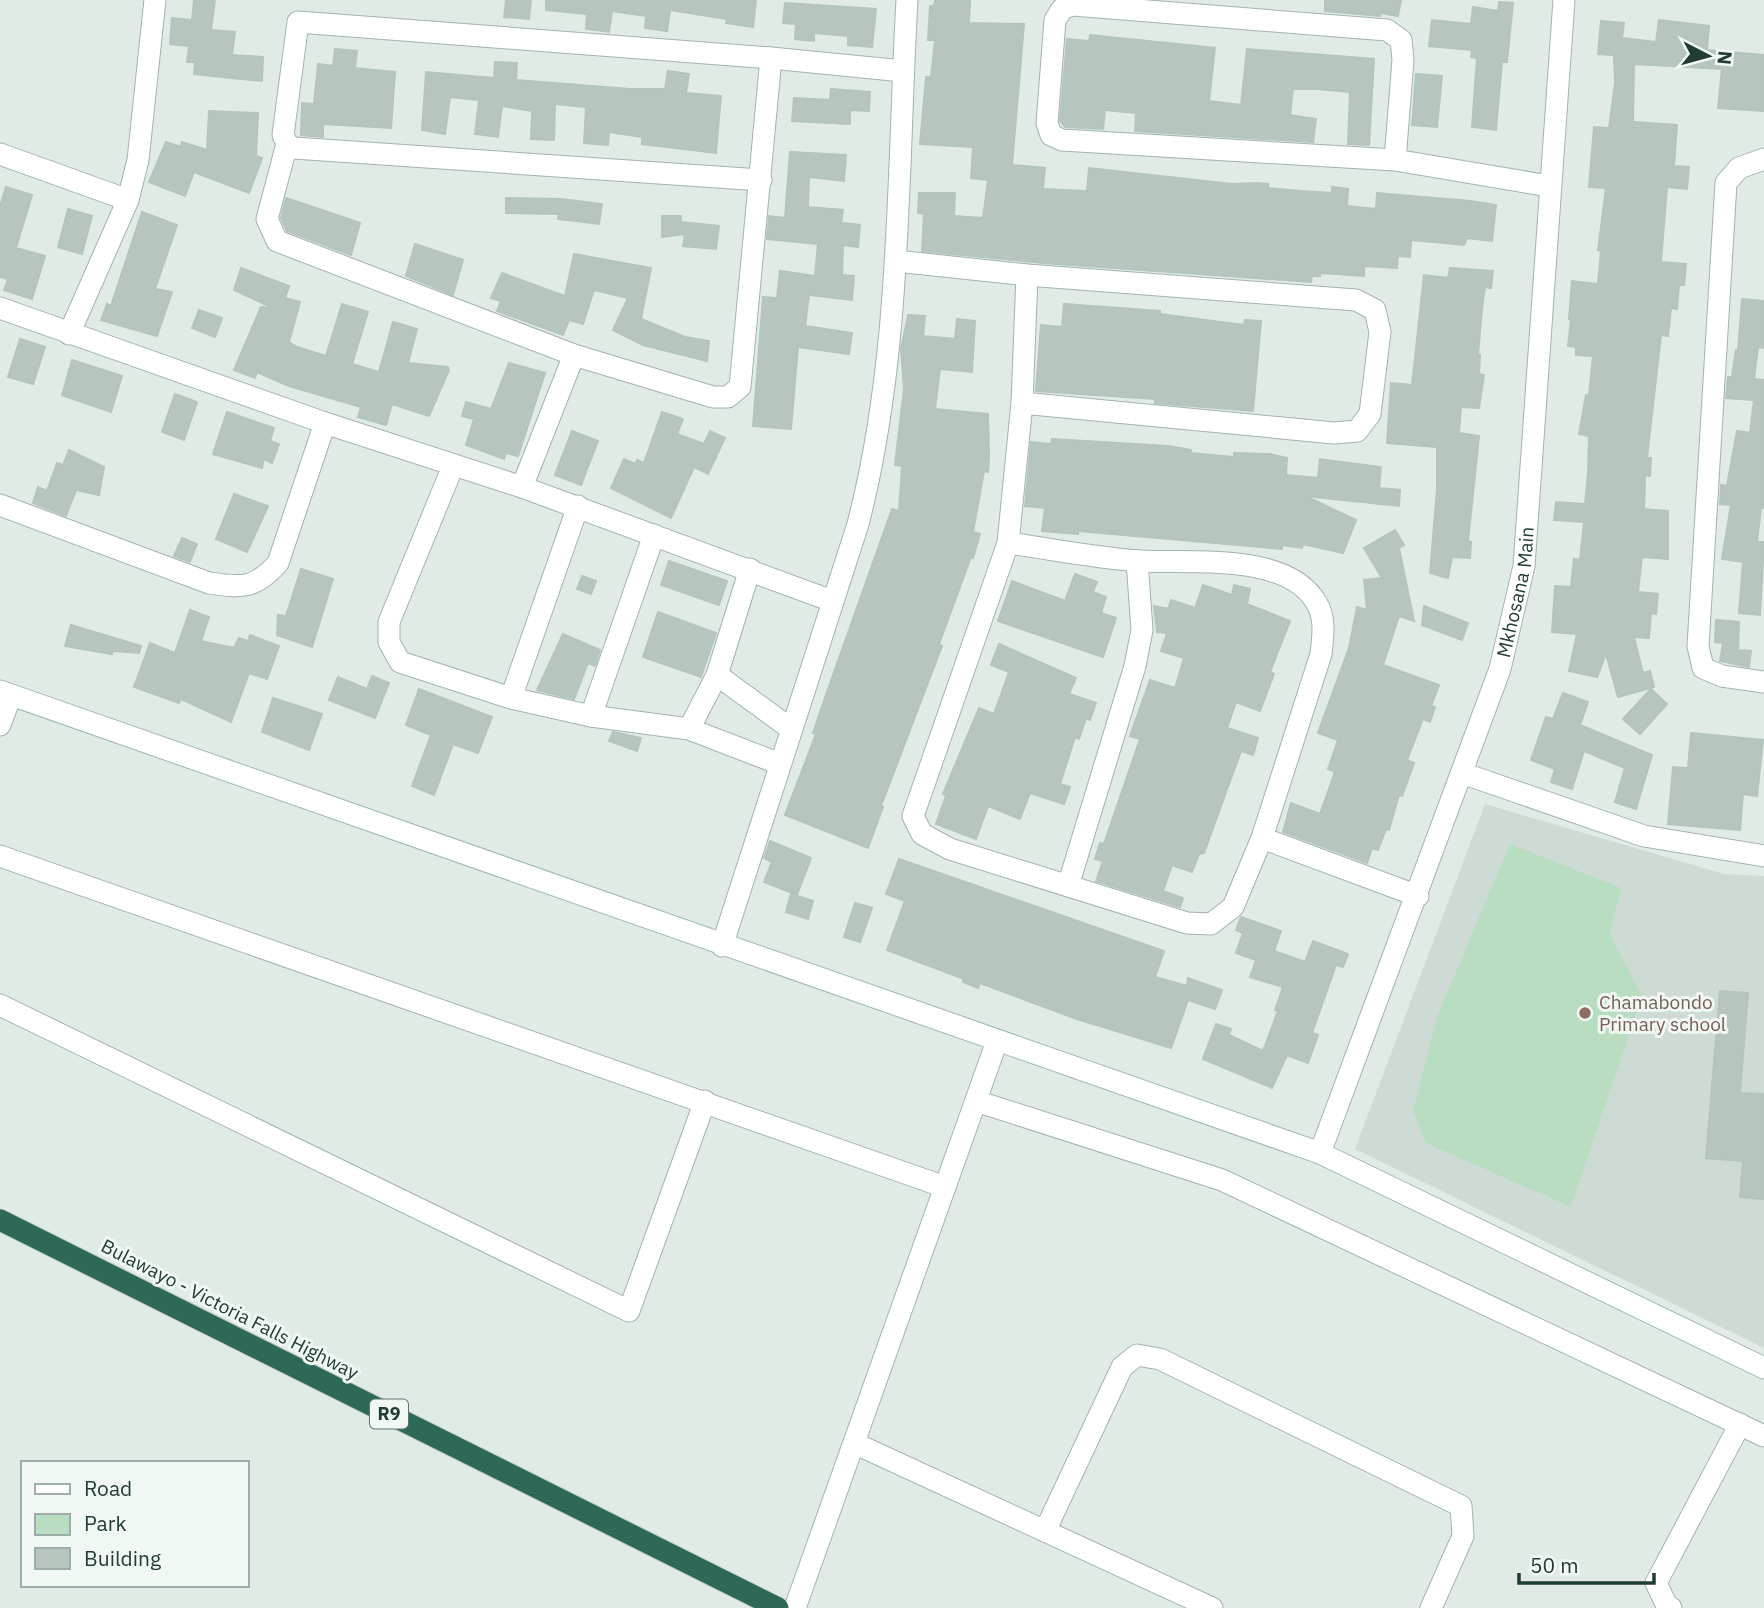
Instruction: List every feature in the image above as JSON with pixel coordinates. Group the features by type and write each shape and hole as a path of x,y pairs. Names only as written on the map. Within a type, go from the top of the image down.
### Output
{"highway":[{"name":"Bulawayo - Victoria Falls Highway","path":"0,1220 778,1608"}],"street":[{"path":"69,334 128,200 138,160 155,0"},
{"path":"722,946 858,524 874,461 896,261 907,0"},
{"name":"Mkhosana Main","path":"1320,1153 1418,896 1500,668 1524,566 1564,0"},
{"path":"1395,160 1403,60 1401,40 1387,30 1073,5 1062,9 1055,20 1047,123 1051,135 1062,140 1395,160 1549,186"},
{"path":"761,180 294,148 287,144 283,135 298,22 771,58 903,71"},
{"path":"287,144 267,219 277,241 574,355 713,397 728,397 740,387 771,58"},
{"path":"0,154 128,200"},
{"path":"1764,159 1740,168 1726,183 1698,646 1703,668 1722,676 1764,682"},
{"path":"896,261 1027,275 1356,300 1375,310 1380,332 1370,414 1357,431 1334,433 1022,403"},
{"path":"1008,543 1137,561 1266,567 1291,578 1316,601 1324,625 1321,654 1262,838 1233,907 1211,924 1187,923 950,849 922,834 913,816 1008,543 1022,403 1027,275"},
{"path":"0,308 324,423 522,486 832,601"},
{"path":"522,486 574,355"},
{"path":"0,505 209,583 238,587 262,580 278,563 324,423"},
{"path":"453,466 389,622 389,642 400,662 511,698 591,716 689,729 779,764"},
{"path":"511,698 578,506"},
{"path":"591,716 654,535"},
{"path":"1068,886 1135,666 1142,630 1137,561"},
{"path":"689,729 718,675 750,569"},
{"path":"718,675 791,729"},
{"path":"0,725 5,693 1320,1153 1764,1368"},
{"path":"1462,773 1644,836 1764,856"},
{"path":"1262,838 1418,896"},
{"path":"0,856 945,1187"},
{"path":"0,1006 629,1311 705,1101"},
{"path":"794,1608 997,1041"},
{"path":"976,1101 1222,1180 1764,1436"},
{"path":"1045,1531 1122,1367 1137,1355 1160,1359 1461,1506 1463,1536 1431,1608"},
{"path":"1671,1608 1667,1606 1656,1583 1740,1424"},
{"path":"854,1443 1212,1608"}],"shaded area":[{"name":"Chamabondo Primary school","path":"1485,804 1724,874 1764,876 1764,1348 1355,1149"}],"green space":[{"path":"1510,844 1621,888 1610,934 1642,996 1571,1207 1426,1143 1413,1111 1437,1017"}],"building":[{"path":"194,0 215,0 211,30 235,32 232,55 263,57 262,81 194,74 195,62 187,62 189,46 170,44 172,18 192,20"},
{"path":"506,0 531,0 529,19 504,17"},
{"path":"546,0 756,0 753,27 726,23 727,19 670,10 667,31 645,28 646,16 612,11 609,32 586,29 587,14 546,10"},
{"path":"935,0 970,0 969,23 1024,24 1012,165 1045,168 1043,189 1087,191 1089,168 1232,184 1268,184 1268,188 1301,191 1332,193 1332,187 1348,189 1347,206 1376,209 1377,193 1471,201 1496,205 1492,241 1467,238 1464,245 1411,240 1410,257 1398,256 1397,268 1364,266 1364,276 1320,273 1320,276 1312,276 1311,282 1043,263 922,251 924,214 918,213 919,193 955,193 954,216 983,218 988,180 971,178 973,147 920,144 926,77 931,77 935,40 928,40 930,6 934,6"},
{"path":"1325,0 1401,0 1398,16 1381,13 1380,16 1325,11"},
{"path":"1499,2 1513,3 1507,62 1502,62 1496,130 1472,127 1477,58 1471,57 1472,50 1429,46 1432,20 1471,24 1473,7 1498,11"},
{"path":"785,3 876,9 872,47 848,45 848,36 814,33 814,41 795,39 796,24 783,23"},
{"path":"1659,20 1709,26 1707,50 1764,55 1764,111 1718,108 1722,69 1634,64 1633,122 1677,125 1674,166 1689,167 1687,189 1667,187 1661,262 1686,264 1684,285 1679,285 1677,309 1671,308 1668,336 1661,335 1647,458 1651,458 1650,476 1645,475 1644,509 1668,511 1668,559 1642,557 1638,592 1658,594 1656,614 1651,613 1649,638 1634,637 1643,673 1650,671 1654,687 1618,697 1606,654 1597,677 1569,671 1577,634 1552,632 1555,586 1571,587 1574,559 1580,560 1584,522 1554,520 1556,502 1585,504 1588,473 1589,436 1579,434 1586,395 1589,395 1593,356 1576,355 1576,347 1568,346 1572,281 1598,284 1601,251 1598,250 1606,188 1589,187 1594,127 1609,128 1615,83 1614,55 1598,54 1601,21 1624,23 1622,38 1656,42"},
{"path":"1090,35 1215,48 1209,101 1241,105 1247,49 1374,59 1369,145 1348,144 1350,92 1317,89 1293,89 1290,115 1316,119 1313,142 1135,131 1136,113 1105,110 1103,129 1065,127 1060,121 1067,39 1089,41"},
{"path":"335,49 357,51 355,68 395,72 391,128 323,124 323,137 301,135 302,103 314,104 318,64 333,66"},
{"path":"495,62 517,63 516,80 630,89 665,89 668,71 689,74 686,93 721,96 716,153 642,144 642,137 609,132 608,145 584,143 586,107 555,104 554,140 531,139 532,111 502,106 498,137 475,134 479,100 450,97 445,134 422,130 426,72 494,78"},
{"path":"1416,74 1442,76 1437,127 1412,125"},
{"path":"831,89 870,92 869,111 850,110 850,124 792,121 794,98 830,100"},
{"path":"209,111 258,113 256,156 262,158 249,193 194,172 185,196 149,182 166,142 181,147 182,142 207,150"},
{"path":"790,152 846,155 844,181 809,177 808,207 843,210 841,223 860,225 858,247 843,245 842,275 854,276 852,300 809,295 805,326 852,333 849,354 798,347 791,429 753,426 763,297 777,298 780,271 815,276 818,244 767,239 769,216 785,218"},
{"path":"6,187 32,195 16,248 45,256 32,299 4,290 8,279 0,277 0,206"},
{"path":"286,198 360,223 351,255 287,231 281,218"},
{"path":"506,198 561,199 602,204 599,224 558,219 559,214 506,213"},
{"path":"68,209 92,216 82,254 58,247"},
{"path":"142,212 177,225 155,289 172,292 157,336 101,320 107,304 111,306"},
{"path":"662,216 681,216 681,222 719,226 716,249 683,246 685,234 662,237"},
{"path":"415,244 463,260 453,295 406,276"},
{"path":"574,254 651,268 641,319 685,337 709,341 707,361 643,345 613,330 628,298 594,290 583,324 569,320 563,335 497,311 501,301 491,298 502,273 565,296"},
{"path":"241,268 289,286 285,298 300,302 289,342 297,347 326,356 342,304 368,312 352,364 379,372 393,322 417,329 408,363 448,367 449,370 429,416 392,404 386,425 358,417 361,407 289,386 257,372 255,378 234,370 261,307 273,308 234,290"},
{"path":"1450,268 1493,271 1491,288 1485,287 1482,308 1478,355 1479,374 1484,375 1479,408 1461,407 1459,433 1479,436 1468,541 1471,542 1470,558 1452,557 1448,578 1430,573 1437,489 1437,447 1387,443 1391,383 1412,385 1424,275 1448,278"},
{"path":"1742,299 1764,301 1764,348 1758,347 1754,379 1764,380 1764,508 1761,508 1757,542 1764,542 1760,615 1739,613 1743,562 1722,559 1731,505 1720,504 1721,485 1727,486 1737,431 1750,433 1754,400 1726,398 1728,377 1732,377 1736,350 1738,351"},
{"path":"1064,304 1160,311 1160,314 1244,325 1245,320 1261,321 1253,411 1155,403 1155,399 1036,391 1041,325 1062,327"},
{"path":"199,310 222,318 215,337 192,328"},
{"path":"908,315 925,316 923,336 955,339 957,319 975,321 972,372 940,369 935,409 988,414 988,472 984,471 973,532 980,534 973,558 971,557 939,644 942,646 881,806 883,807 868,848 785,815 816,734 813,733 892,509 899,511 902,466 895,465 904,389 901,349"},
{"path":"20,339 45,347 33,384 8,377"},
{"path":"72,360 122,376 111,412 62,395"},
{"path":"509,363 545,373 518,456 506,453 504,459 466,445 474,419 462,416 466,402 491,409"},
{"path":"175,394 197,402 184,440 162,432"},
{"path":"227,412 274,428 270,441 279,444 272,463 264,459 262,468 213,454"},
{"path":"662,412 683,419 677,434 704,444 710,431 725,438 708,474 694,467 671,518 611,488 624,459 636,464 637,460 644,463"},
{"path":"572,431 598,441 581,485 555,475"},
{"path":"1052,439 1168,446 1191,450 1190,453 1234,457 1234,453 1270,454 1287,458 1286,475 1318,478 1320,459 1381,467 1379,488 1400,490 1399,506 1305,496 1356,520 1343,553 1303,544 1302,548 1282,545 1282,549 1078,531 1078,534 1042,531 1045,508 1025,506 1031,442 1051,444"},
{"path":"69,450 104,467 99,495 76,490 66,516 33,503 38,487 47,491 57,463 63,465"},
{"path":"234,494 268,506 247,552 216,539"},
{"path":"1395,530 1404,545 1399,548 1414,621 1399,616 1383,665 1439,685 1431,706 1435,707 1430,722 1423,719 1407,760 1414,763 1402,796 1399,795 1389,830 1386,829 1378,850 1372,848 1367,863 1283,832 1291,803 1320,814 1335,772 1328,769 1338,740 1318,733 1349,648 1357,607 1367,610 1364,580 1382,578 1364,548"},
{"path":"182,538 197,544 190,562 174,556"},
{"path":"669,561 727,581 719,605 661,585"},
{"path":"301,569 333,579 312,647 277,635 278,615 286,616"},
{"path":"1075,574 1097,582 1093,592 1106,597 1101,613 1116,618 1103,657 998,621 1012,581 1065,601"},
{"path":"582,576 596,581 591,594 577,589"},
{"path":"1203,585 1232,595 1234,585 1250,589 1247,604 1290,621 1270,672 1274,674 1260,711 1236,702 1227,728 1258,738 1253,755 1241,751 1204,853 1199,854 1192,872 1172,865 1163,891 1183,898 1180,907 1096,881 1103,861 1095,859 1100,843 1104,844 1140,739 1130,736 1150,680 1175,688 1184,658 1161,651 1167,633 1157,632 1154,606 1168,609 1171,600 1195,608"},
{"path":"1424,606 1468,623 1462,640 1422,625"},
{"path":"190,610 209,617 201,641 234,648 239,638 248,641 250,635 279,646 267,679 249,673 231,722 181,699 179,703 134,687 150,643 175,653"},
{"path":"658,612 716,633 701,677 643,657"},
{"path":"1716,620 1739,622 1738,650 1751,651 1749,667 1720,661 1723,643 1715,642"},
{"path":"71,625 141,646 139,653 113,651 112,654 65,646"},
{"path":"563,634 600,650 595,666 588,663 574,699 537,690"},
{"path":"999,644 1076,678 1069,694 1096,703 1090,720 1086,718 1079,739 1075,737 1060,784 1070,787 1064,804 1030,793 1020,819 988,806 976,839 936,824 946,796 943,794 979,708 994,714 1009,672 991,665"},
{"path":"372,676 389,683 375,718 329,700 338,677 367,689"},
{"path":"419,689 492,717 478,753 453,744 434,795 412,786 431,735 406,725"},
{"path":"1651,689 1667,704 1640,734 1623,719"},
{"path":"1563,693 1588,702 1580,725 1652,755 1636,809 1615,802 1625,768 1584,751 1572,789 1551,782 1555,769 1531,760 1546,717 1553,719"},
{"path":"273,698 322,714 309,750 262,732"},
{"path":"613,732 641,738 637,751 609,741"},
{"path":"1691,733 1763,740 1757,796 1743,794 1740,830 1668,824 1673,767 1688,768"},
{"path":"770,841 811,858 797,895 764,882 772,862 764,858"},
{"path":"899,859 1164,951 1155,977 1187,986 1188,978 1222,990 1215,1009 1188,1000 1171,1048 1074,1018 980,983 978,988 963,982 964,979 887,950 905,901 886,894"},
{"path":"791,894 813,901 808,919 786,912"},
{"path":"855,903 872,908 860,942 844,937"},
{"path":"1241,917 1281,931 1274,951 1305,962 1313,941 1348,954 1343,967 1336,965 1312,1033 1318,1035 1308,1063 1287,1055 1272,1088 1203,1059 1216,1024 1231,1029 1229,1035 1263,1051 1278,1011 1275,1010 1283,987 1250,977 1256,960 1236,953 1243,933 1236,930"},
{"path":"1720,991 1748,993 1740,1093 1764,1094 1764,1199 1740,1197 1743,1161 1706,1158"}],"place":[{"name":"Chamabondo Primary school","path":"1585,1013"}]}
